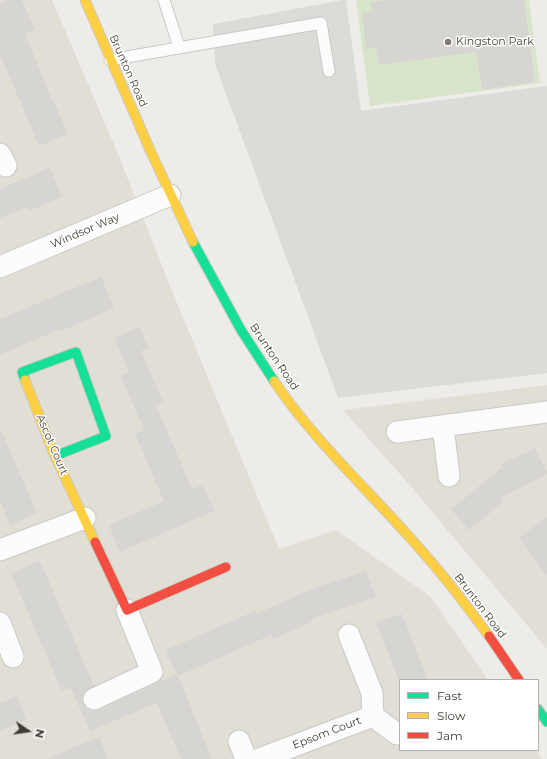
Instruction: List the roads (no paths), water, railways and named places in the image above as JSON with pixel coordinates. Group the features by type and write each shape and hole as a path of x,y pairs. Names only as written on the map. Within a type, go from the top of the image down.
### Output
{"street":[{"name":"Brunton Road","path":"85,0 170,195 200,256 251,347 278,387 304,421 422,550 459,596 518,679"},
{"name":"Windsor Way","path":"0,267 170,195"},
{"name":"Ascot Court","path":"55,456 106,436 76,352 22,372 55,456 127,610 152,672 94,700"},
{"path":"397,432 547,412"},
{"path":"443,426 449,476"},
{"path":"0,550 85,518"},
{"path":"127,610 226,567"},
{"path":"0,623 13,656"},
{"name":"Epsom Court","path":"349,635 372,693 373,716"},
{"path":"539,710 547,722"},
{"name":"Epsom Court","path":"373,716 397,734"},
{"name":"Epsom Court","path":"259,759 373,716"}],"lane":[{"path":"164,0 179,47"},
{"path":"110,60 321,23 329,71"}],"place":[{"name":"Kingston Park","path":"448,42"}]}
